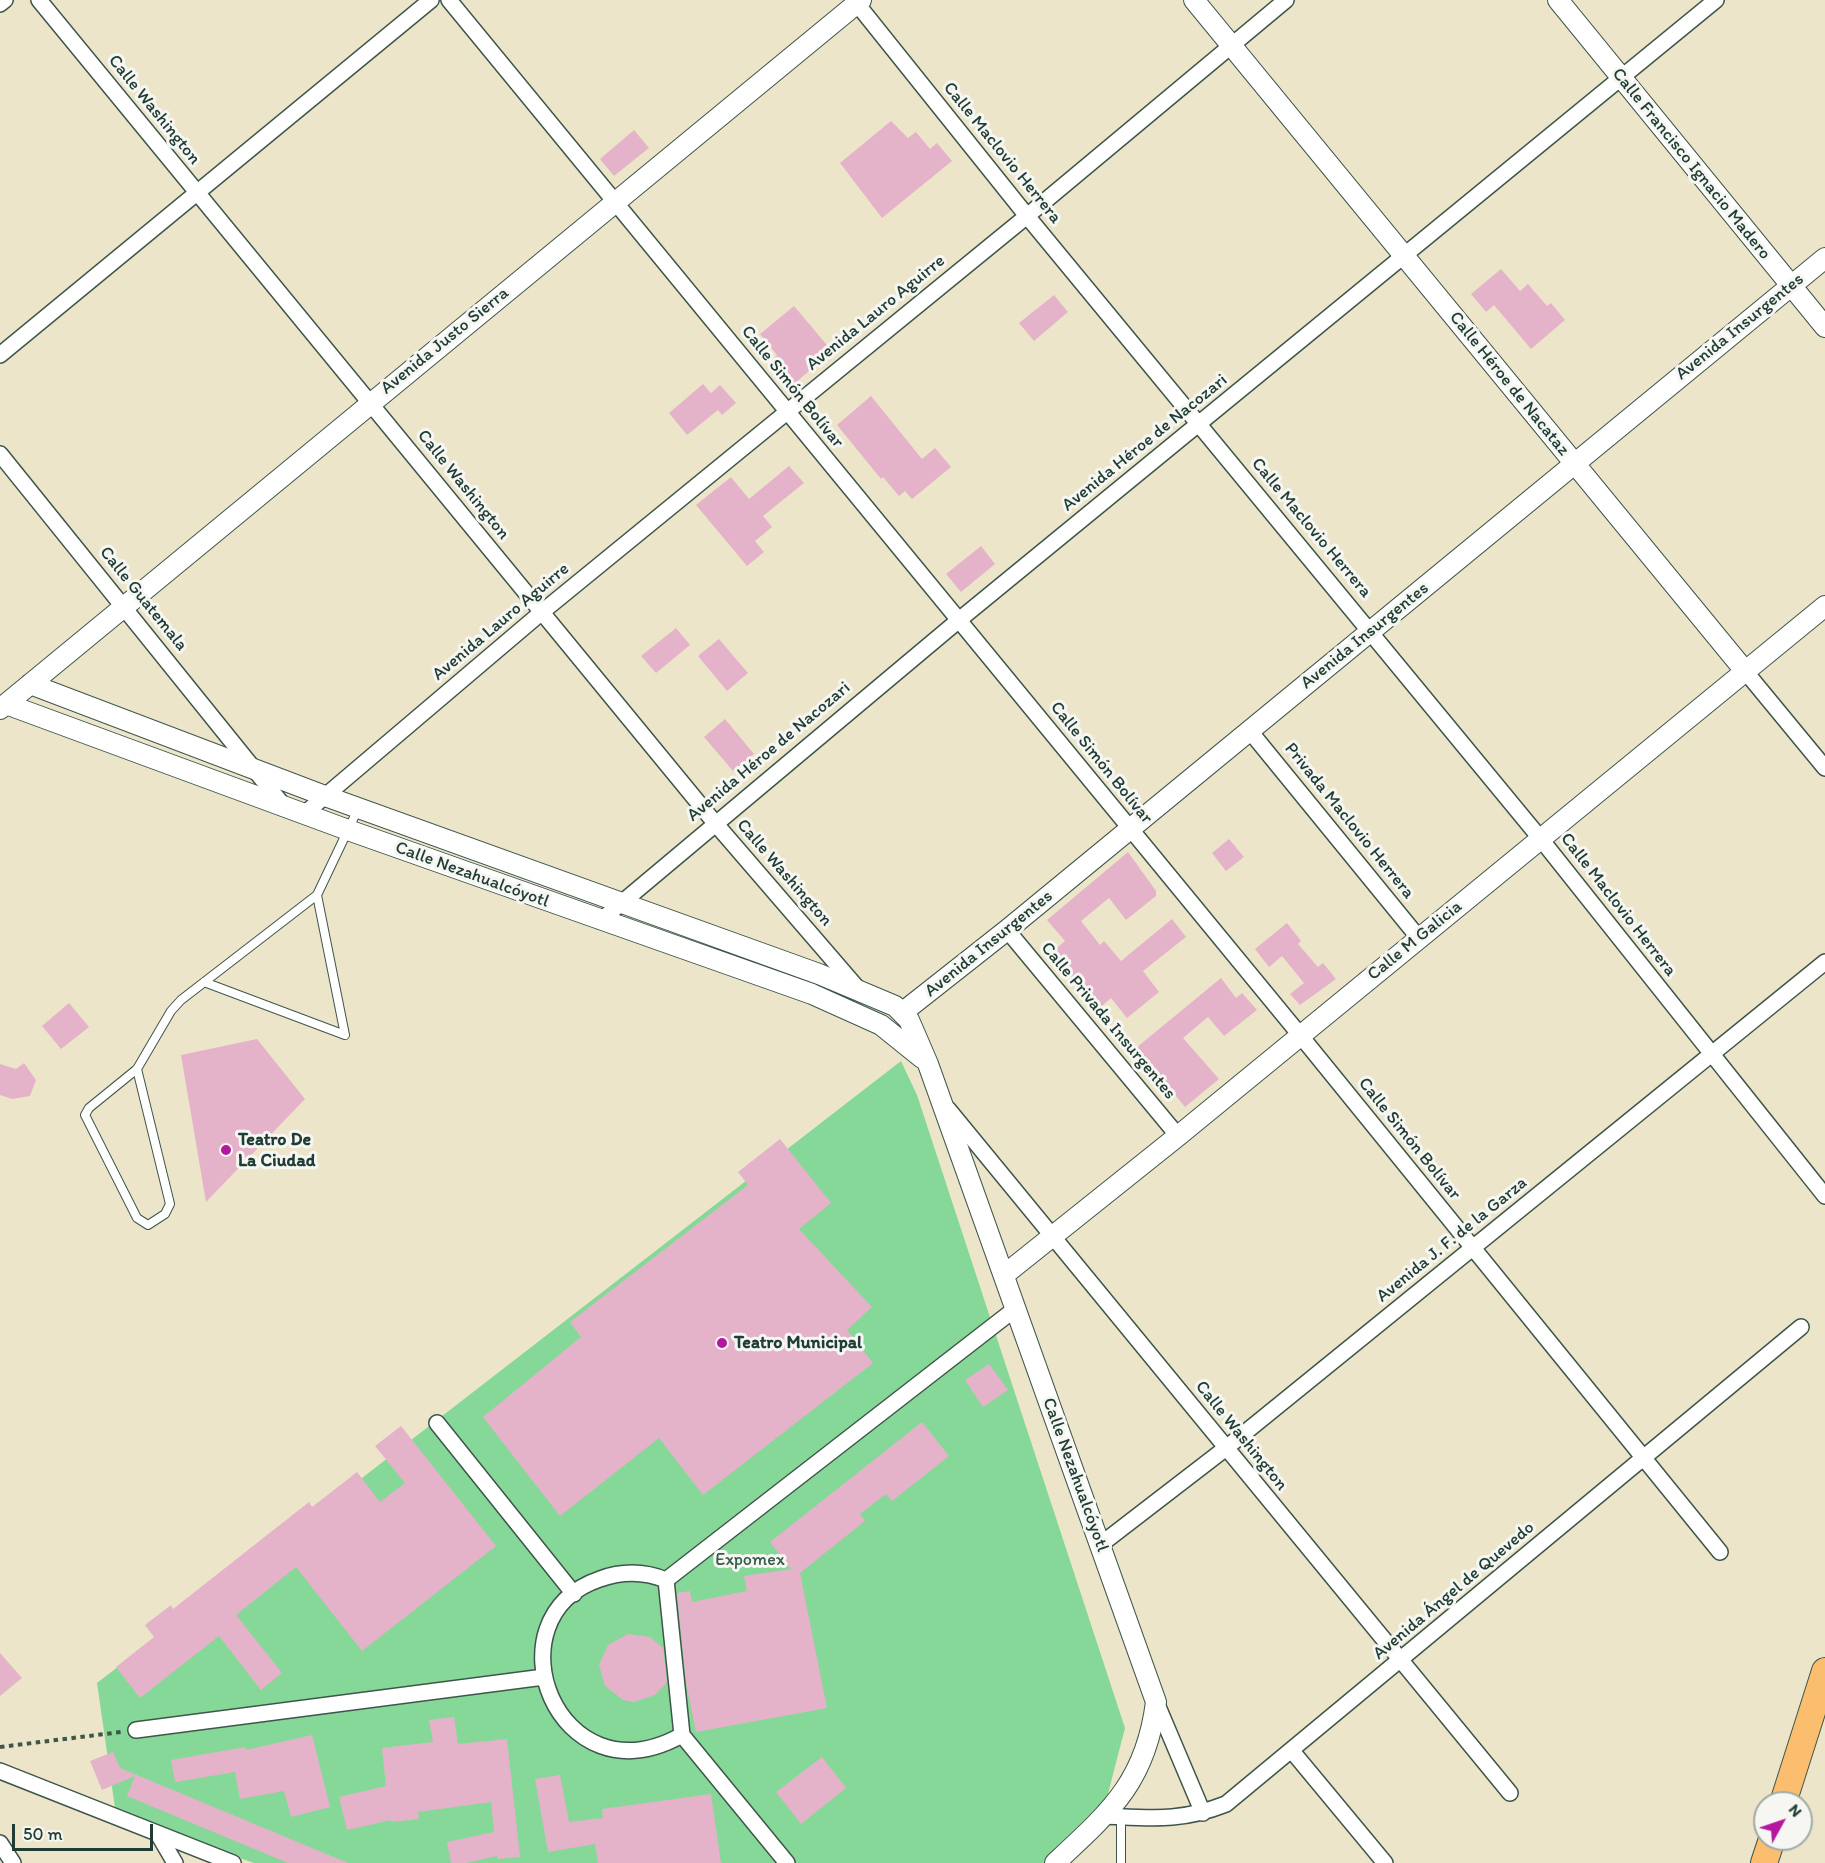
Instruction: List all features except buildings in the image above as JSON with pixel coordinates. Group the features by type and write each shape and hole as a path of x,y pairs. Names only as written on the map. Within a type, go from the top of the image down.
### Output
{"highway":[{"path":"1787,1791 1825,1671"}],"street":[{"path":"0,4 5,0"},
{"name":"Calle Washington","path":"39,0 715,823 861,992"},
{"path":"0,355 431,0"},
{"name":"Calle Simón Bolívar","path":"449,0 1300,1035 1720,1552"},
{"name":"Calle Héroe de Nacataz","path":"1194,0 1825,768"},
{"name":"Avenida Lauro Aguirre","path":"304,814 542,612 1027,216 1286,0"},
{"name":"Calle Francisco Ignacio Madero","path":"1558,0 1825,327"},
{"name":"Avenida Héroe de Nacozari","path":"600,921 959,620 1716,0"},
{"name":"Avenida Justo Sierra","path":"3,706 857,1"},
{"name":"Calle Maclovio Herrera","path":"857,1 1027,216 1540,838 1825,1196"},
{"name":"Avenida Insurgentes","path":"903,1012 1007,930 1825,258"},
{"name":"Calle Guatemala","path":"0,454 283,805"},
{"name":"Calle M Galicia","path":"1004,1275 1178,1136 1418,937 1825,606"},
{"name":"Calle Nezahualcóyotl","path":"30,684 325,796 621,902 861,992 903,1012 928,1064 942,1102 1156,1702 1153,1727 1145,1754 1113,1817 1055,1863"},
{"name":"Calle Nezahualcóyotl","path":"3,706 600,921 812,994 881,1025 928,1064"},
{"name":"Privada Maclovio Herrera","path":"1249,730 1418,937"},
{"name":"Calle Privada Insurgentes","path":"1007,930 1178,1136"},
{"name":"Avenida J. F. de la Garza","path":"1101,1545 1226,1448 1825,962"},
{"path":"853,1012 903,1012"},
{"name":"Calle Washington","path":"942,1102 1510,1793"},
{"path":"666,1580 1015,1309"},
{"name":"Avenida Ángel de Quevedo","path":"1113,1817 1173,1820 1203,1813 1226,1804 1800,1327"},
{"path":"437,1423 574,1594"},
{"path":"666,1580 643,1573 627,1573 595,1580 574,1594 557,1612 549,1626 542,1658 544,1677 554,1706 575,1731 604,1746 636,1751 653,1749 682,1735"},
{"path":"666,1580 682,1735 787,1863"},
{"path":"136,1730 544,1677"},
{"path":"1156,1702 1203,1813"},
{"path":"1292,1751 1385,1863"},
{"path":"0,1771 232,1863"},
{"path":"158,1834 175,1863"},
{"path":"0,1843 13,1863"}],"lane":[{"path":"137,1069 170,1204 165,1214 148,1225 138,1218 85,1120 89,1108 137,1069 171,1011 204,982 317,896 359,808"},
{"path":"204,982 345,1035 317,896"},
{"path":"1113,1817 1121,1863"}],"path":[{"path":"0,1747 136,1730"}],"green space":[{"name":"Expomex","path":"901,1061 917,1095 1125,1728 1103,1813 1051,1863 254,1863 116,1815 97,1683"}],"place":[{"name":"Teatro De La Ciudad","path":"226,1150"},
{"name":"Teatro Municipal","path":"722,1343"}]}
